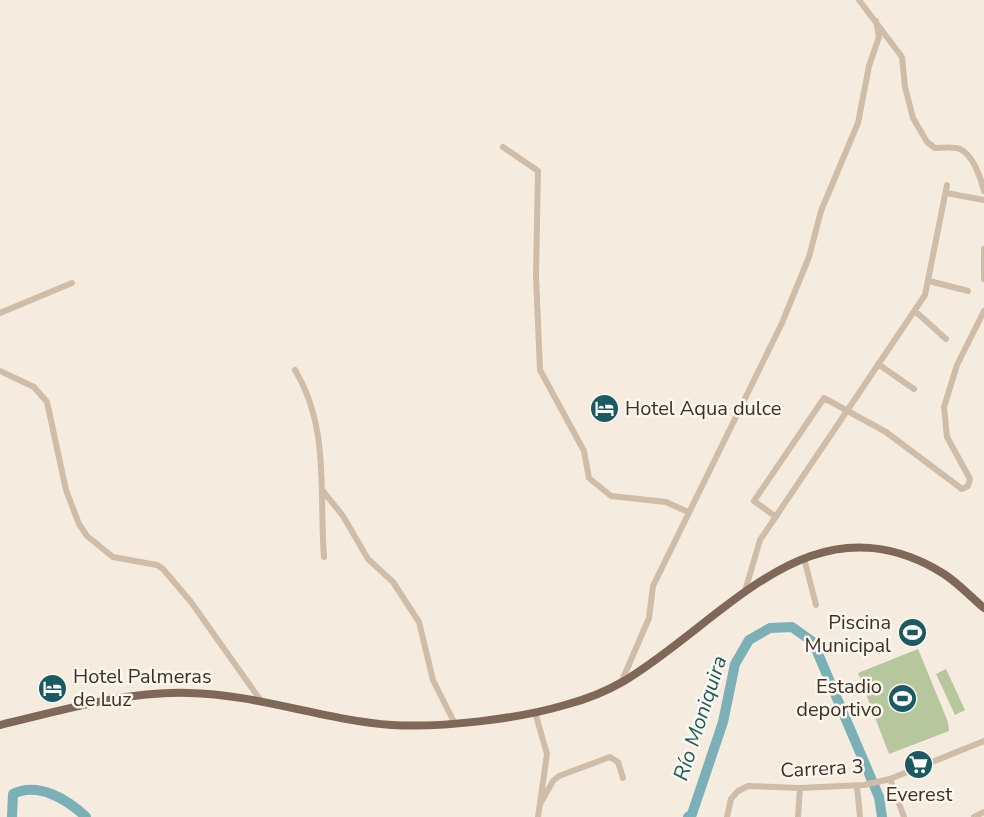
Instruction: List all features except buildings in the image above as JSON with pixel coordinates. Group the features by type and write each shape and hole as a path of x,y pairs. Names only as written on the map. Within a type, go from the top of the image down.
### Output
{"main road":[{"path":"0,725 115,700 186,693 261,701 391,725 454,722 535,712 578,702 621,683 745,591 776,571 804,558 837,549 893,550 942,573 984,608"}],"street":[{"path":"859,0 902,57 908,104 920,132 932,147 956,148 964,152 977,170 984,191"},
{"path":"621,683 649,618 653,586 782,323 809,257 821,211 858,123 868,70 879,38 876,21"},
{"path":"503,147 538,171 536,276 540,370 584,450 589,478 611,496 666,502 688,512"},
{"path":"745,591 760,540 925,295 947,185"},
{"path":"946,193 984,201"},
{"path":"984,249 984,279"},
{"path":"929,281 968,291"},
{"path":"0,313 72,283"},
{"path":"915,311 946,339"},
{"path":"776,517 754,501 824,398 886,432 962,489 968,486 970,479 947,437 944,407 957,365 984,311"},
{"path":"878,364 914,389"},
{"path":"295,370 306,393 318,435 323,491 321,513 324,557"},
{"path":"0,371 36,389 47,402 66,490 76,518 87,537 112,557 157,565 163,569 191,602 261,701"},
{"path":"323,491 344,516 368,559 393,582 419,622 433,680 454,722"},
{"path":"804,558 816,605"},
{"path":"535,712 547,754 538,817"},
{"name":"Carrera 3","path":"727,817 731,800 738,791 748,786 800,788 861,786 890,779 984,741"},
{"path":"540,804 553,781 559,776 610,757 618,762 623,778"},
{"path":"890,779 904,817"},
{"path":"860,817 861,786"},
{"path":"798,817 800,788"}],"green space":[{"name":"Estadio deportivo","path":"918,649 948,722 949,731 889,754 858,673"},
{"path":"946,669 965,710 955,715 936,674"}],"waterway":[{"name":"Río Moniquira","path":"688,817 692,814 723,722 735,664 749,640 770,628 792,627 813,642 879,797 882,817"},
{"name":"Río Moniquira","path":"12,817 13,794 32,790 52,794 71,804 86,817"}],"place":[{"name":"Hotel Aqua dulce","path":"604,408"},
{"name":"Piscina Municipal","path":"912,633"},
{"name":"Hotel Palmeras de Luz","path":"52,688"},
{"name":"Estadio deportivo","path":"903,698"},
{"name":"Everest","path":"919,764"}]}
